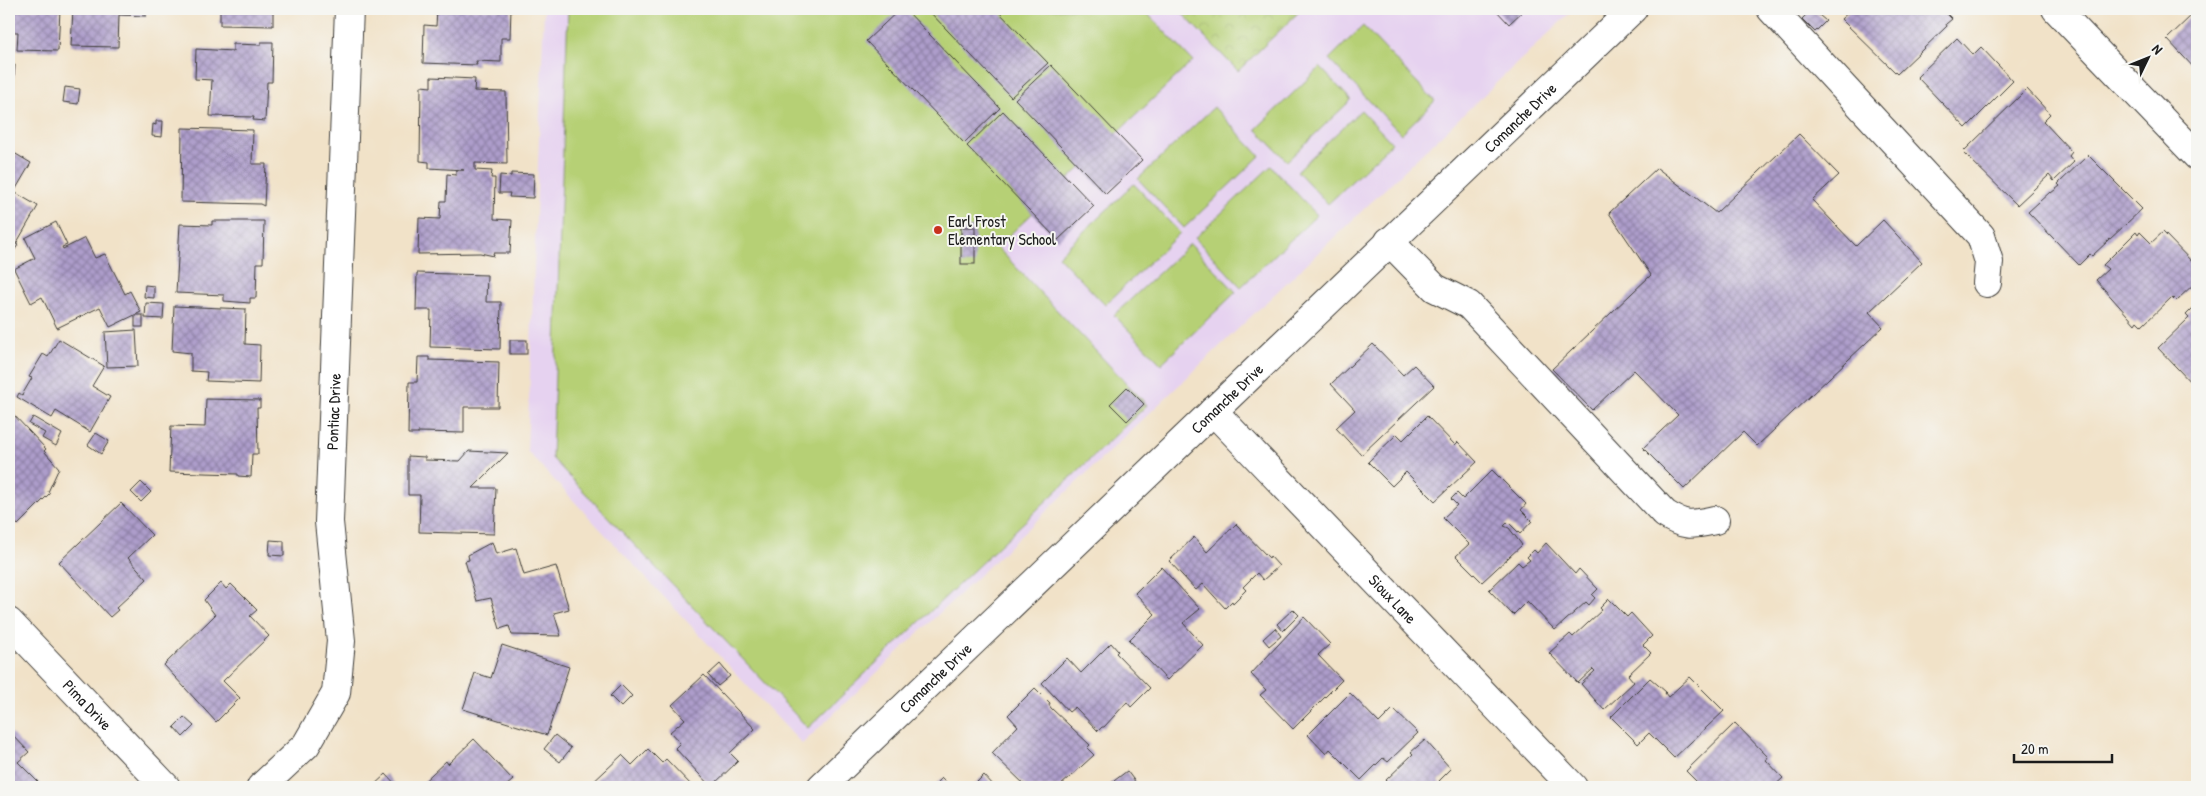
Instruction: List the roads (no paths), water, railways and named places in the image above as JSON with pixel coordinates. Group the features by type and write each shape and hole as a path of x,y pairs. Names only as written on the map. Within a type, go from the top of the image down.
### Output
{"street":[{"name":"Pontiac Drive","path":"261,787 306,745 336,693 341,641 329,522 349,9"},
{"name":"Comanche Drive","path":"821,787 1633,9"},
{"path":"1771,9 1981,236 1989,262 1987,283"},
{"path":"2067,13 2197,156"},
{"path":"1390,241 1435,288 1469,305 1665,514 1681,524 1698,524 1715,520"},
{"name":"Sioux Lane","path":"1213,411 1573,787"},
{"name":"Pima Drive","path":"9,622 166,787"}],"place":[{"name":"Earl Frost Elementary School","path":"938,230"}]}
